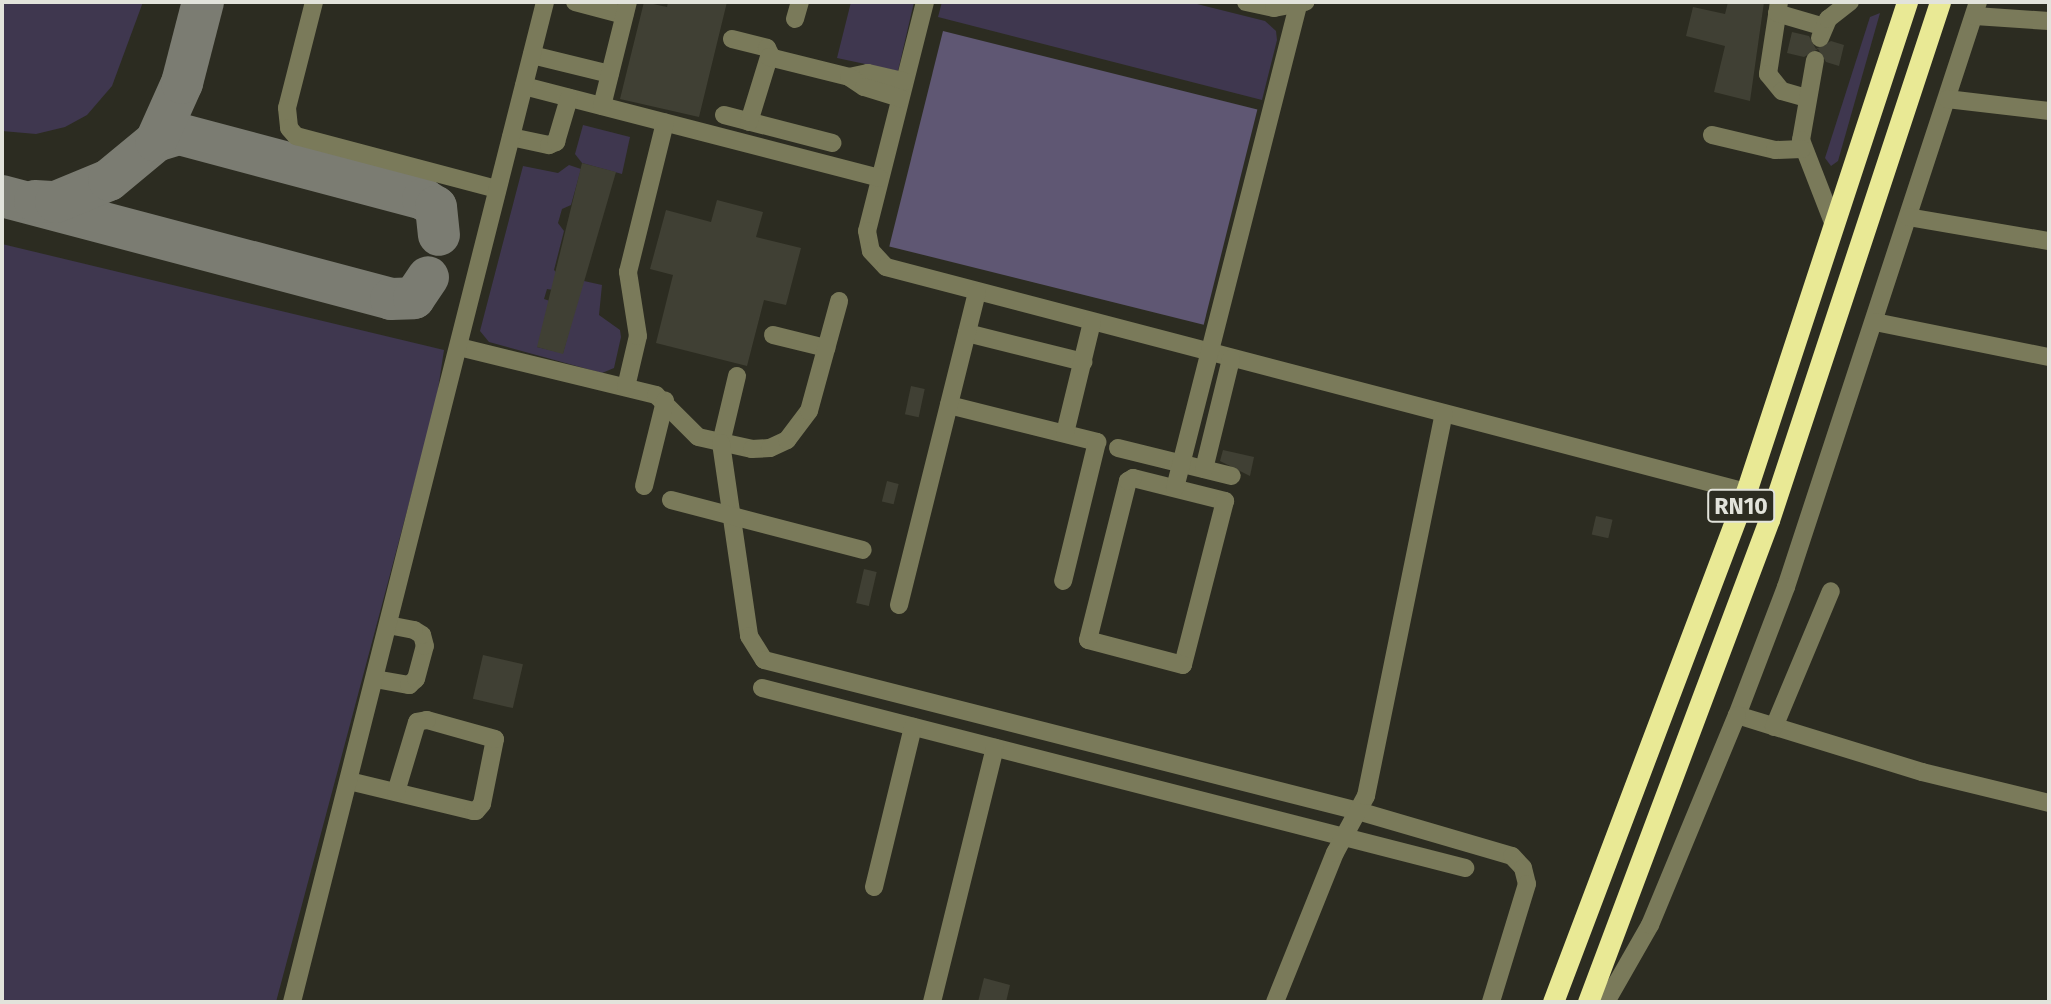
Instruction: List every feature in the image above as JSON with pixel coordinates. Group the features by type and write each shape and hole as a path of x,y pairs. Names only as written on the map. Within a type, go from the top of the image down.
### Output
{"highway":[{"name":"RN10","path":"1553,1002 1746,492 1907,2"},
{"name":"RN10","path":"1588,1002 1769,520 1940,2"}],"street":[{"path":"314,2 287,108 289,128 296,136 497,189"},
{"path":"292,1002 545,2"},
{"path":"575,2 626,8 602,106"},
{"path":"925,2 867,231 877,260 898,273 1746,492"},
{"path":"1175,488 1301,3 1274,8 1246,2"},
{"path":"1806,98 1782,92 1768,74 1778,8 1822,33 1850,2"},
{"path":"1606,1002 1650,925 1737,715 1786,587 1976,9 2049,20"},
{"path":"732,39 767,48 772,58"},
{"path":"532,55 610,74"},
{"path":"749,122 765,60 772,58 849,77 864,87 902,89"},
{"path":"1815,60 1806,98 1802,149 1833,225"},
{"path":"524,86 879,178"},
{"path":"510,137 549,145 555,142 569,98"},
{"path":"1947,99 2049,111"},
{"path":"724,115 832,143"},
{"path":"626,387 638,336 628,272 665,123"},
{"path":"1712,135 1775,150 1802,149"},
{"path":"1908,217 2049,241"},
{"path":"899,605 977,293"},
{"path":"458,347 626,387 665,401 689,431 721,443 752,449 787,440 809,411 839,301"},
{"path":"1875,321 2049,357"},
{"path":"1065,433 1092,322"},
{"path":"967,333 1083,362"},
{"path":"773,335 826,348"},
{"path":"1204,469 1231,359"},
{"path":"737,376 721,443 749,636 764,660 1497,849 1523,868 1527,884 1491,1002"},
{"path":"644,486 665,401"},
{"path":"949,405 1065,433 1098,444 1063,581"},
{"path":"1275,1002 1343,837 1367,791 1444,414"},
{"path":"1118,448 1232,476"},
{"path":"1128,480 1175,488 1225,503 1182,665 1088,640 1128,480"},
{"path":"671,500 863,550"},
{"path":"1774,727 1831,591"},
{"path":"375,679 410,685 416,679 425,646 422,635 414,630 388,625"},
{"path":"762,688 1465,868"},
{"path":"1737,715 1922,772 2049,803"},
{"path":"349,781 396,792 479,809 495,739 427,720 417,722 396,792"},
{"path":"874,887 914,727"},
{"path":"932,1002 995,748"}],"shaded area":[{"path":"2,2 143,2 112,86 87,115 65,127 36,134 2,131"},
{"path":"851,2 914,2 898,71 837,58"},
{"path":"942,2 1189,2 1265,21 1276,31 1277,40 1262,100 938,17"},
{"path":"1880,13 1838,161 1831,166 1825,158 1870,17"},
{"path":"943,31 1257,109 1204,325 889,246"},
{"path":"583,125 630,137 622,174 582,163 575,154"},
{"path":"569,165 581,169 571,205 562,209 558,223 564,231 554,270 558,274 553,290 547,289 544,299 550,301 584,281 602,285 599,315 620,330 621,337 614,368 602,373 489,342 480,331 523,166 558,173","holes":["569,331 563,353 537,347"]},
{"path":"2,244 444,350 436,402 276,1002 2,1002"}],"building":[{"path":"644,2 667,7 668,2 727,2 699,117 620,99"},
{"path":"1728,2 1764,2 1750,101 1714,92 1725,46 1686,36 1693,7 1725,14"},
{"path":"1792,32 1809,36 1816,49 1831,41 1844,45 1839,66 1826,62 1818,49 1804,57 1787,53"},
{"path":"582,163 616,172 563,354 537,347"},
{"path":"717,200 763,212 756,237 801,248 786,305 764,300 747,366 656,343 673,275 650,269 666,210 711,222"},
{"path":"911,386 925,389 919,417 905,414"},
{"path":"1223,450 1254,457 1250,476 1220,461"},
{"path":"887,481 899,484 894,504 882,501"},
{"path":"1596,516 1613,520 1608,538 1592,535"},
{"path":"864,569 877,572 869,606 856,603"},
{"path":"483,655 523,664 513,708 473,699"},
{"path":"984,978 1010,985 1006,1002 978,1002"}],"taxiway":[{"path":"35,201 56,202 109,180 156,141 182,83 203,2"},
{"path":"156,141 179,134 423,199 436,207 439,235"},
{"path":"2,196 391,299 414,298 428,277"}]}
